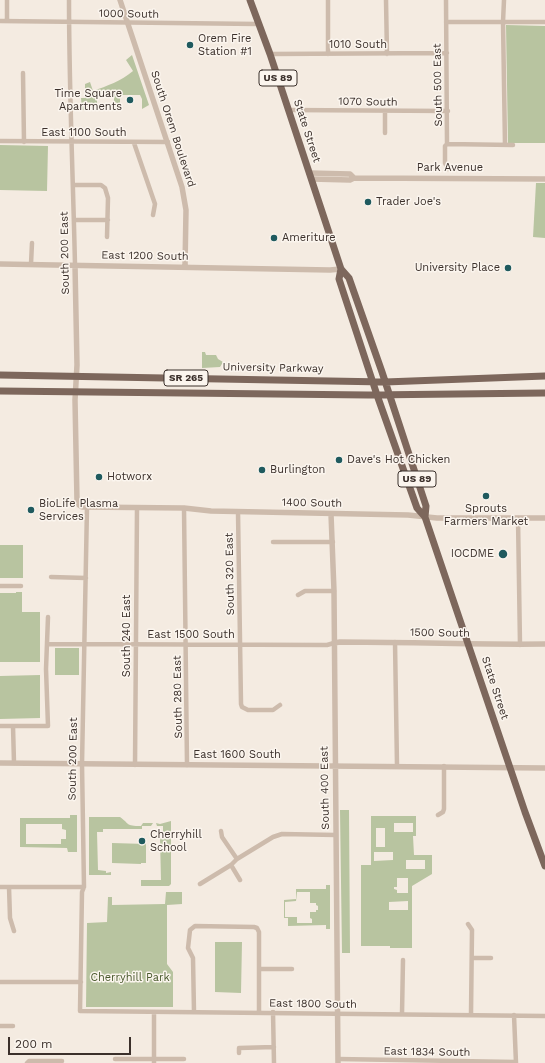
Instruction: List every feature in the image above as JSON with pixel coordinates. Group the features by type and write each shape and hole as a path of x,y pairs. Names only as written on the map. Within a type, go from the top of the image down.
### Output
{"main road":[{"name":"State Street","path":"250,0 270,54 341,269 349,278 385,382 426,506 425,517"},
{"name":"State Street","path":"341,269 339,279 377,395 417,508 425,517 510,768 545,866"},
{"name":"University Parkway","path":"0,375 385,382 545,376"},
{"name":"SR 265","path":"0,391 377,395 545,393"}],"street":[{"path":"7,0 7,21"},
{"name":"South 200 East","path":"69,0 77,376 77,501 79,505"},
{"name":"South Orem Boulevard","path":"120,0 182,187 186,210 186,267"},
{"path":"328,0 328,54"},
{"path":"386,0 387,54"},
{"name":"South 500 East","path":"446,0 448,111 445,164 448,168"},
{"path":"504,0 502,22 505,145"},
{"name":"1000 South","path":"0,21 258,24"},
{"path":"446,22 545,22"},
{"name":"1010 South","path":"270,54 447,53"},
{"path":"23,73 24,142"},
{"name":"1070 South","path":"288,110 448,111"},
{"path":"384,133 385,111"},
{"name":"East 1100 South","path":"0,142 168,142"},
{"path":"134,143 155,204 153,215"},
{"path":"447,144 513,145"},
{"name":"Park Avenue","path":"310,176 350,174 354,178 545,179"},
{"path":"72,185 101,185 106,188 108,220 107,237"},
{"path":"74,220 108,220"},
{"path":"32,243 32,264"},
{"name":"East 1200 South","path":"0,264 341,269"},
{"name":"1400 South","path":"79,505 82,507 184,508 238,512 425,517 545,518"},
{"name":"South 200 East","path":"80,1011 82,892 84,887 82,764 87,507"},
{"name":"South 240 East","path":"135,765 137,508"},
{"name":"South 280 East","path":"184,508 188,765"},
{"name":"South 320 East","path":"238,512 242,707 248,710 273,710 280,705"},
{"name":"South 400 East","path":"331,514 334,591 338,1061"},
{"path":"518,518 520,645"},
{"path":"273,542 332,542"},
{"path":"51,578 86,578"},
{"path":"0,586 21,586"},
{"path":"298,595 305,591 334,591"},
{"path":"0,726 48,726 46,669 48,617"},
{"path":"395,642 397,766"},
{"name":"1500 South","path":"334,643 395,642 520,645 545,644"},
{"name":"East 1500 South","path":"48,644 135,643 327,645 334,643"},
{"path":"13,726 14,764"},
{"name":"East 1600 South","path":"0,763 545,768"},
{"path":"438,815 443,812 444,809 444,766"},
{"path":"221,831 222,837 237,859"},
{"path":"200,884 237,859 282,834 336,835"},
{"path":"230,865 240,880"},
{"path":"0,887 84,887"},
{"path":"9,887 10,918 14,931"},
{"path":"468,924 472,930 471,1014"},
{"path":"194,1012 193,958 188,948 189,932 191,928 195,926 257,928 259,932 259,1012"},
{"path":"472,958 491,958"},
{"path":"402,1014 403,960"},
{"path":"259,969 292,969"},
{"path":"0,982 81,982"},
{"name":"East 1800 South","path":"80,1011 471,1014 545,1016"},
{"path":"154,1012 154,1061"},
{"path":"273,1012 274,1063"},
{"path":"514,1015 516,1063"},
{"path":"0,1026 12,1026"},
{"path":"239,1053 239,1048 274,1047"},
{"path":"116,1059 154,1061 184,1059"},
{"path":"27,1063 30,1061 62,1061"},
{"name":"East 1834 South","path":"338,1061 516,1063"}],"green space":[{"path":"506,25 545,26 545,143 508,143"},
{"name":"Time Square Apartments","path":"132,55 149,105 142,109 142,99 140,95 120,95 120,105 114,105 114,95 97,96 97,105 94,106 94,110 82,110 81,98 85,98 85,84 90,82 93,91 124,78 133,71 126,60"},
{"path":"0,145 48,146 47,191 0,190"},
{"path":"536,183 545,183 545,238 533,237"},
{"path":"202,352 205,352 206,355 216,355 218,359 223,362 220,367 202,368"},
{"path":"0,545 23,545 23,578 0,578"},
{"path":"22,592 22,612 40,612 40,662 0,662 0,593"},
{"path":"55,648 79,648 79,675 55,675"},
{"path":"40,675 40,718 0,719 0,676"},
{"path":"340,810 349,810 350,953 342,953"},
{"path":"70,815 77,815 77,852 68,852 67,848 20,847 20,818 70,818","holes":["26,824 62,824 62,829 66,830 66,839 61,839 61,844 26,844"]},
{"path":"371,816 416,816 416,836 413,836 414,855 432,855 432,874 412,886 412,948 361,946 361,865 371,865","holes":["394,823 413,823 413,832 394,832","376,828 385,828 385,847 376,847","374,852 393,852 393,860 374,861","406,860 425,860 425,869 406,869","397,878 408,878 408,893 397,893 397,890 394,889 394,887 397,887","408,901 408,910 389,910 389,902"]},
{"path":"89,817 120,817 132,826 141,826 143,823 153,823 151,826 142,826 142,829 103,829 103,832 97,832 98,870 106,871 106,873 111,872 111,875 89,875"},
{"path":"171,821 171,884 169,886 141,886 141,880 161,880 160,838 163,837 163,826 157,826 156,823 160,824"},
{"path":"112,843 146,844 146,863 112,863"},
{"path":"326,885 330,885 330,929 326,929 326,925 288,926 288,918 284,918 284,900 296,899 296,889 326,889","holes":["297,892 310,892 310,903 316,903 318,906 318,910 316,910 316,912 310,912 312,923 297,923 297,917 285,917 285,902 296,901"]},
{"name":"Cherryhill Park","path":"166,892 182,892 182,904 167,905 167,964 173,972 173,1007 86,1007 87,923 107,922 108,897 112,897 112,905 165,904"},
{"path":"215,942 242,942 241,993 215,992"}],"place":[{"name":"Orem Fire Station #1","path":"190,45"},
{"name":"Time Square Apartments","path":"130,100"},
{"name":"Trader Joe's","path":"368,202"},
{"name":"Ameriture","path":"274,238"},
{"name":"University Place","path":"508,268"},
{"name":"Dave's Hot Chicken","path":"339,460"},
{"name":"Burlington","path":"262,470"},
{"name":"Hotworx","path":"99,477"},
{"name":"Sprouts Farmers Market","path":"486,496"},
{"name":"BioLife Plasma Services","path":"31,510"},
{"name":"IOCDME","path":"503,554"},
{"name":"Cherryhill School","path":"142,841"}]}
